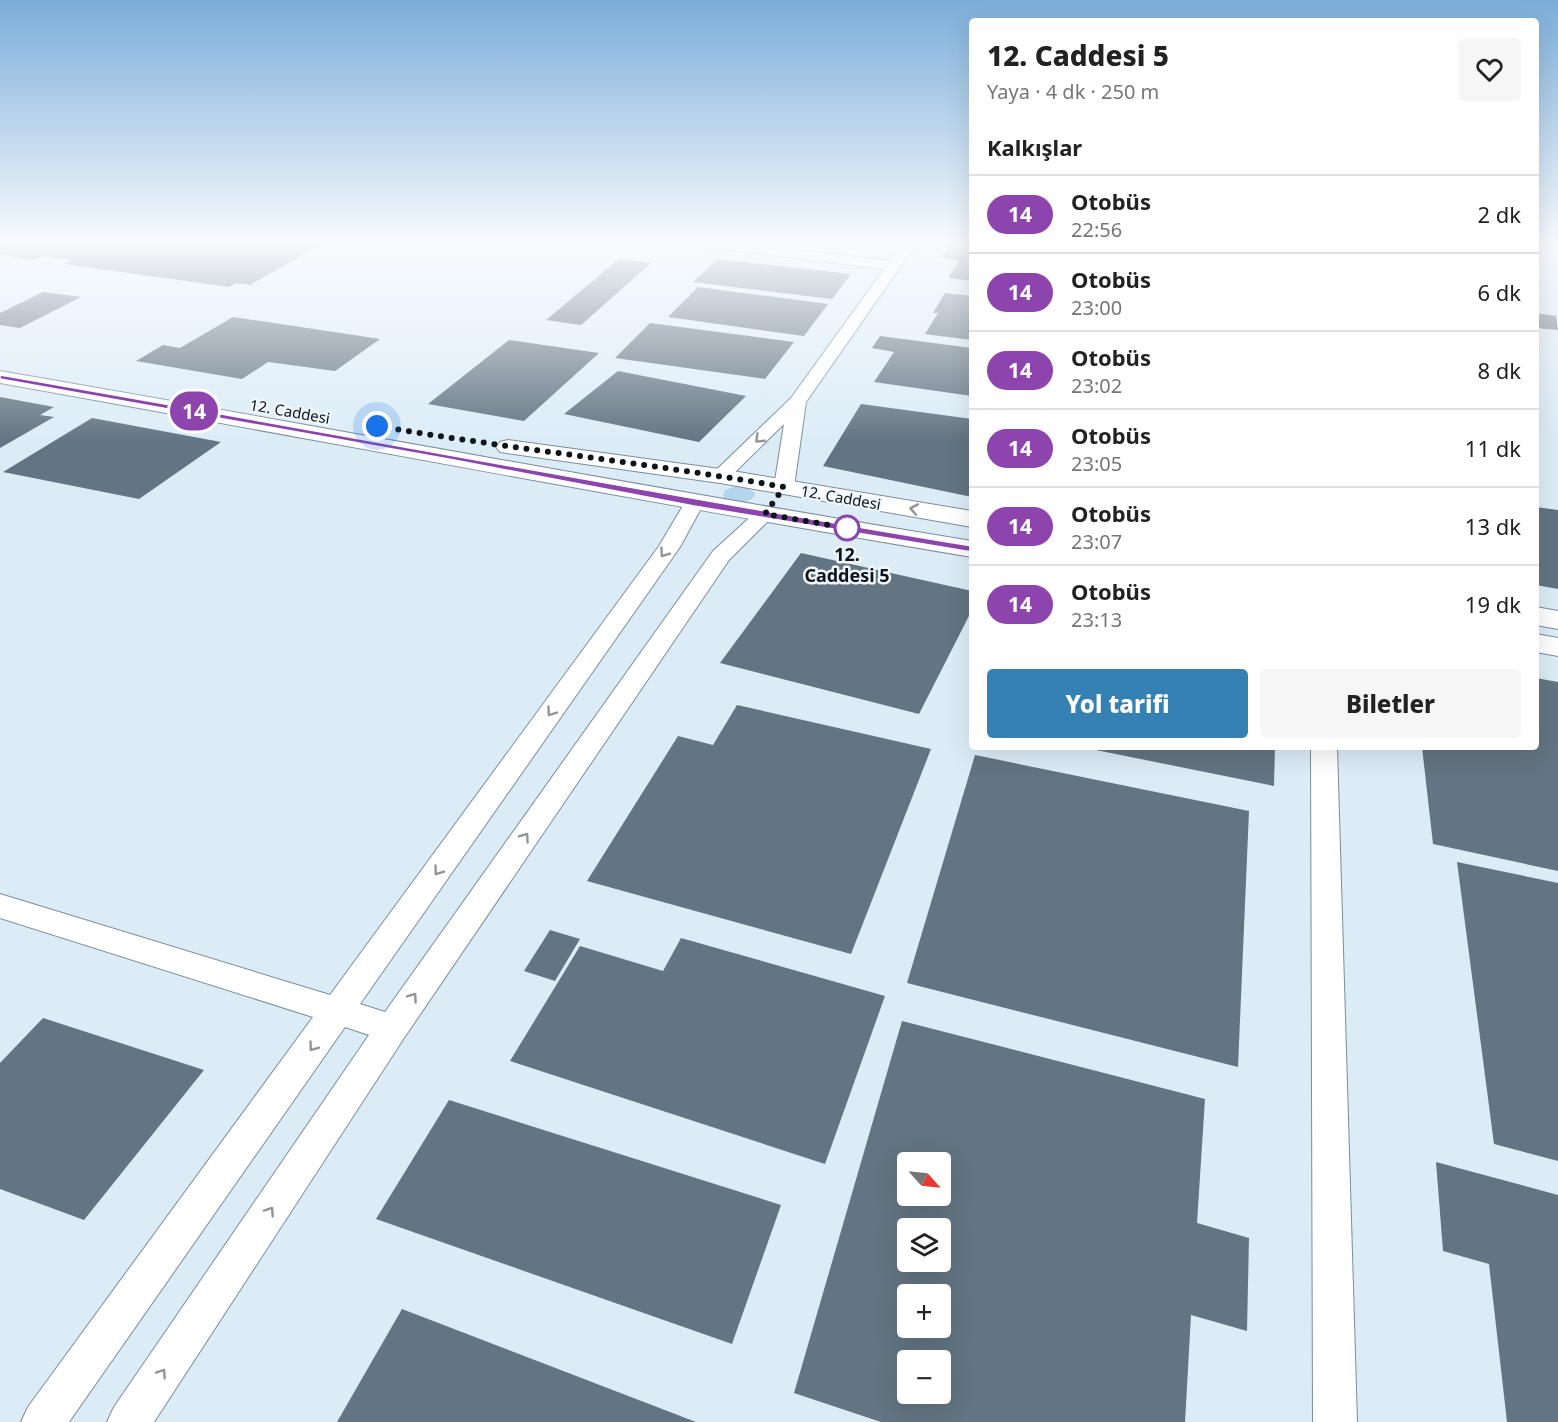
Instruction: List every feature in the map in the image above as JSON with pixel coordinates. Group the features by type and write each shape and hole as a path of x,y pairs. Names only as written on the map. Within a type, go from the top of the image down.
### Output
{"street":[{"path":"43,1422 669,547 694,503 797,402 862,309"},
{"name":"12. Caddesi","path":"0,361 471,442 720,476 969,518"},
{"name":"12. Caddesi","path":"0,377 454,457 694,503 969,548"},
{"path":"129,1422 392,1028 721,556 765,514 784,487 797,402"},
{"path":"1539,617 1558,620"},
{"path":"1539,644 1558,647"},
{"path":"1324,750 1335,1422"},
{"path":"0,906 392,1028"}],"shaded area":[{"path":"0,309 969,309 969,750 1539,750 1539,309 1558,309 1558,1422 0,1422"},
{"path":"736,486 745,487 754,492 755,496 744,502 725,499 723,495 725,490"}],"building":[{"path":"7,309 57,309 20,328 0,325 0,313"},
{"path":"559,309 599,309 581,325 546,320"},
{"path":"676,309 824,309 804,336 668,317"},
{"path":"935,309 969,309 969,340 925,334 938,313 933,313"},
{"path":"1539,313 1556,316 1558,330 1539,328"},
{"path":"233,317 380,339 335,371 268,362 242,379 136,361 163,345 180,348"},
{"path":"650,323 794,342 765,379 615,358"},
{"path":"880,336 969,348 969,396 874,382 894,352 872,348"},
{"path":"509,340 599,353 524,421 428,404"},
{"path":"618,371 746,396 699,442 564,414"},
{"path":"0,397 54,407 40,415 54,417 0,448"},
{"path":"861,404 969,419 969,496 823,466"},
{"path":"92,418 221,442 139,499 3,472"},
{"path":"1539,507 1558,510 1558,589 1539,586"},
{"path":"801,553 969,590 969,616 919,714 720,663"},
{"path":"1539,679 1558,682 1558,871 1433,844 1422,750 1539,750"},
{"path":"737,705 931,749 851,954 587,881 678,736 713,745"},
{"path":"1096,750 1275,750 1274,786"},
{"path":"975,755 1249,811 1238,1067 907,983"},
{"path":"1457,862 1558,883 1558,1161 1494,1144"},
{"path":"550,930 580,939 555,981 524,971"},
{"path":"681,938 885,996 825,1164 510,1061 580,946 663,971"},
{"path":"43,1018 204,1070 84,1220 0,1189 0,1063"},
{"path":"902,1021 1205,1099 1197,1223 1249,1238 1247,1331 1191,1315 1185,1422 881,1422 794,1393"},
{"path":"449,1100 781,1205 732,1344 376,1219"},
{"path":"1436,1162 1558,1195 1558,1422 1507,1422 1489,1264 1443,1251"},
{"path":"402,1309 696,1422 337,1422"}],"bus line":[{"name":"14","path":"0,377 454,457 694,503 969,549"}],"place":[{"name":"12. Caddesi 5","path":"847,528"}],"route":[{"path":"377,426 471,442 784,487 765,514 852,529 847,528"}]}
